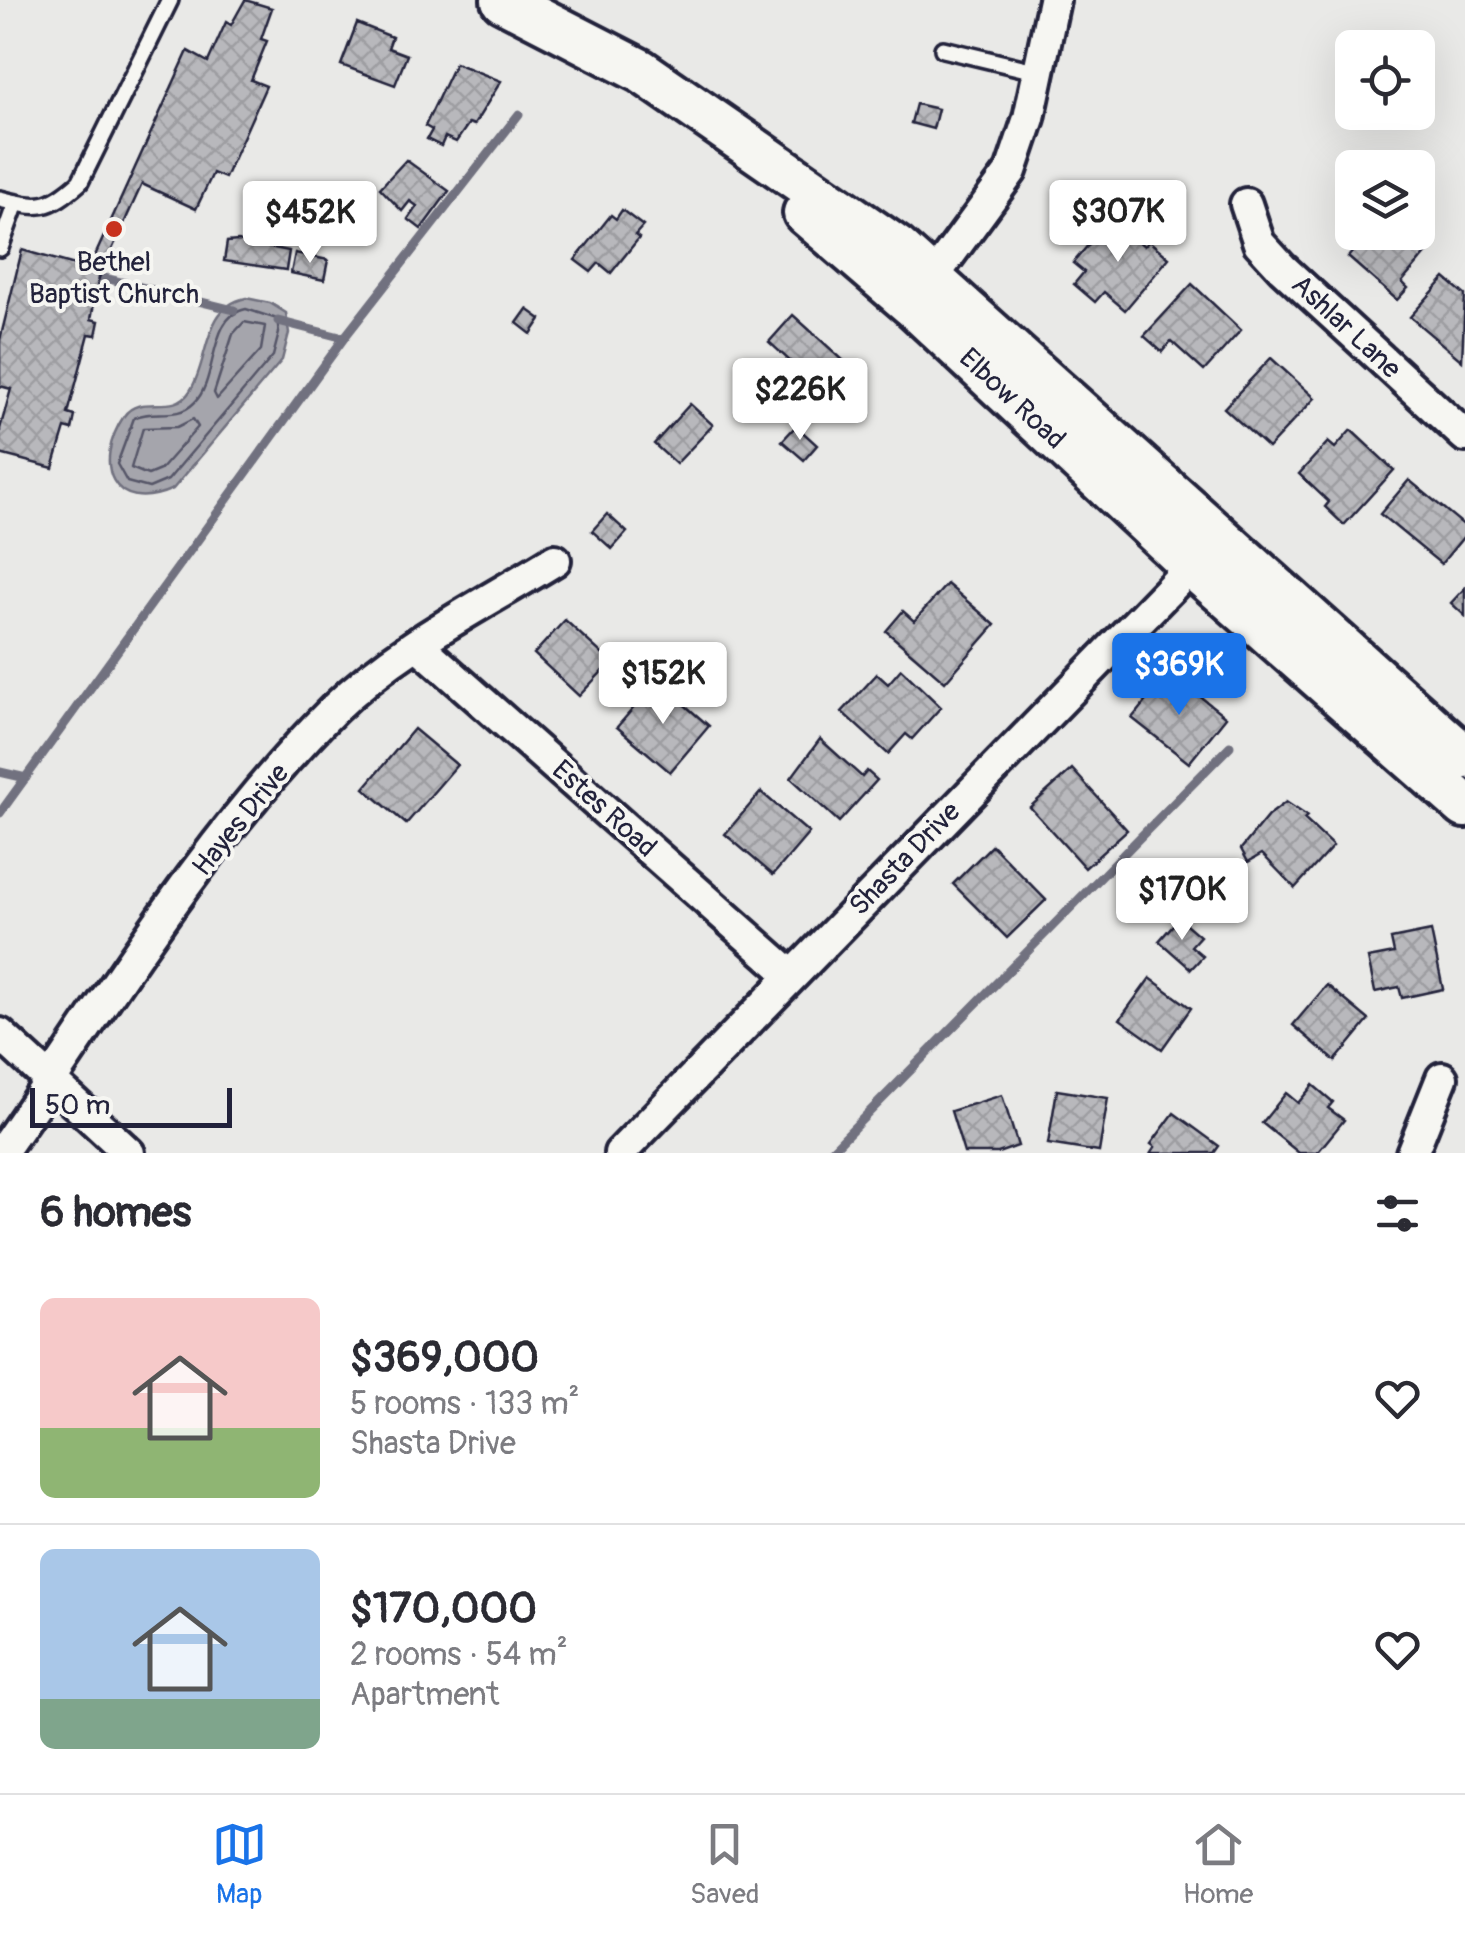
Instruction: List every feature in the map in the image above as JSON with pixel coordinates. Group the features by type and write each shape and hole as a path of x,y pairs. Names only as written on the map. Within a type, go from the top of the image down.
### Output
{"main road":[{"name":"Elbow Road","path":"521,9 588,40 706,113 923,291 1465,757"},
{"name":"Elbow Road","path":"923,291 1192,566 1465,806"}],"street":[{"path":"923,291 1012,171 1021,149 1054,0"},
{"name":"Ashlar Lane","path":"1246,204 1259,243 1282,268 1465,436"},
{"name":"Hayes Drive","path":"1,1153 153,933 254,800 335,708 417,644 554,560"},
{"name":"Shasta Drive","path":"620,1153 1192,566"},
{"name":"Estes Road","path":"417,644 792,975"},
{"path":"0,1034 129,1153"},
{"path":"1412,1153 1442,1078"}],"lane":[{"path":"0,248 8,201 38,208 61,198 80,182 170,0"},
{"path":"943,48 1039,72"}],"water":[{"path":"246,298 270,303 286,313 289,333 282,360 173,489 152,496 135,496 122,490 109,467 114,434 124,416 139,406 183,399 196,378 214,323 232,303"}],"building":[{"name":"Bethel Baptist Church","path":"245,0 272,8 261,39 267,41 251,80 266,86 225,178 213,173 196,209 142,184 99,278 91,319 99,321 96,335 89,334 68,414 75,416 72,430 65,428 53,468 0,454 0,429 11,389 0,386 0,340 22,250 89,269 188,51 208,62 226,22 231,25"},
{"path":"357,23 392,37 388,48 407,55 395,85 341,65"},
{"path":"455,63 501,81 474,125 469,123 456,142 445,137 441,146 427,139 432,130 425,126"},
{"path":"916,104 938,109 933,129 911,123"},
{"path":"406,160 449,191 421,229 408,219 417,206 410,201 402,211 380,188"},
{"path":"622,210 643,226 635,235 639,238 611,273 599,263 591,272 575,260 611,215 616,219"},
{"path":"1111,218 1144,246 1149,241 1169,258 1125,310 1104,292 1095,302 1074,284 1084,272 1073,263"},
{"path":"227,242 289,251 286,270 224,261"},
{"path":"1354,250 1429,250 1402,282 1408,288 1397,300 1348,257"},
{"path":"295,253 328,260 324,280 291,273"},
{"path":"1445,278 1465,295 1462,361 1410,317"},
{"path":"1192,284 1241,330 1204,371 1171,341 1162,352 1144,336"},
{"path":"527,309 541,319 531,334 517,323"},
{"path":"793,315 853,369 842,381 861,398 844,417 825,399 812,414 796,401 813,382 769,342"},
{"path":"1271,358 1315,398 1268,448 1224,408"},
{"path":"690,404 713,425 676,464 654,444"},
{"path":"796,426 817,445 804,460 782,441"},
{"path":"1351,430 1394,470 1344,525 1325,507 1329,502 1299,474 1328,442 1335,448"},
{"path":"1409,480 1465,526 1465,535 1441,564 1380,514"},
{"path":"607,514 627,532 612,549 592,531"},
{"path":"947,584 995,625 945,682 886,631 903,611 914,621"},
{"path":"1465,588 1465,616 1451,603"},
{"path":"565,620 611,662 579,696 534,654"},
{"path":"901,669 941,707 912,739 906,734 888,754 842,712 877,674 888,684"},
{"path":"1169,672 1226,717 1189,763 1132,718"},
{"path":"657,681 709,726 670,772 617,727"},
{"path":"414,729 457,765 406,824 364,788"},
{"path":"820,739 862,777 867,771 877,780 839,822 791,778"},
{"path":"1072,769 1127,830 1085,868 1030,807"},
{"path":"761,792 809,833 773,875 725,834"},
{"path":"1286,802 1307,816 1304,819 1333,846 1295,888 1262,854 1248,862 1241,849 1268,816"},
{"path":"992,845 1046,900 1007,938 953,884"},
{"path":"1179,918 1200,936 1191,946 1203,956 1191,969 1159,941"},
{"path":"1431,931 1443,989 1402,998 1399,987 1375,992 1368,958 1394,953 1391,939"},
{"path":"1150,978 1191,1008 1162,1049 1120,1019"},
{"path":"1327,985 1369,1020 1335,1061 1293,1025"},
{"path":"1313,1085 1333,1102 1328,1108 1344,1120 1317,1153 1299,1153 1262,1123 1286,1093 1298,1103"},
{"path":"1057,1090 1108,1098 1099,1152 1048,1144"},
{"path":"1002,1095 1018,1146 998,1153 964,1153 951,1111"},
{"path":"1174,1113 1219,1146 1214,1153 1151,1153 1155,1147 1151,1144"}],"waterway":[{"path":"0,813 344,338 519,114"},
{"path":"89,274 234,310"},
{"path":"278,321 344,338"},
{"path":"829,1153 1230,746"},
{"path":"0,772 26,778"}],"place":[{"name":"Bethel Baptist Church","path":"114,229"}]}
